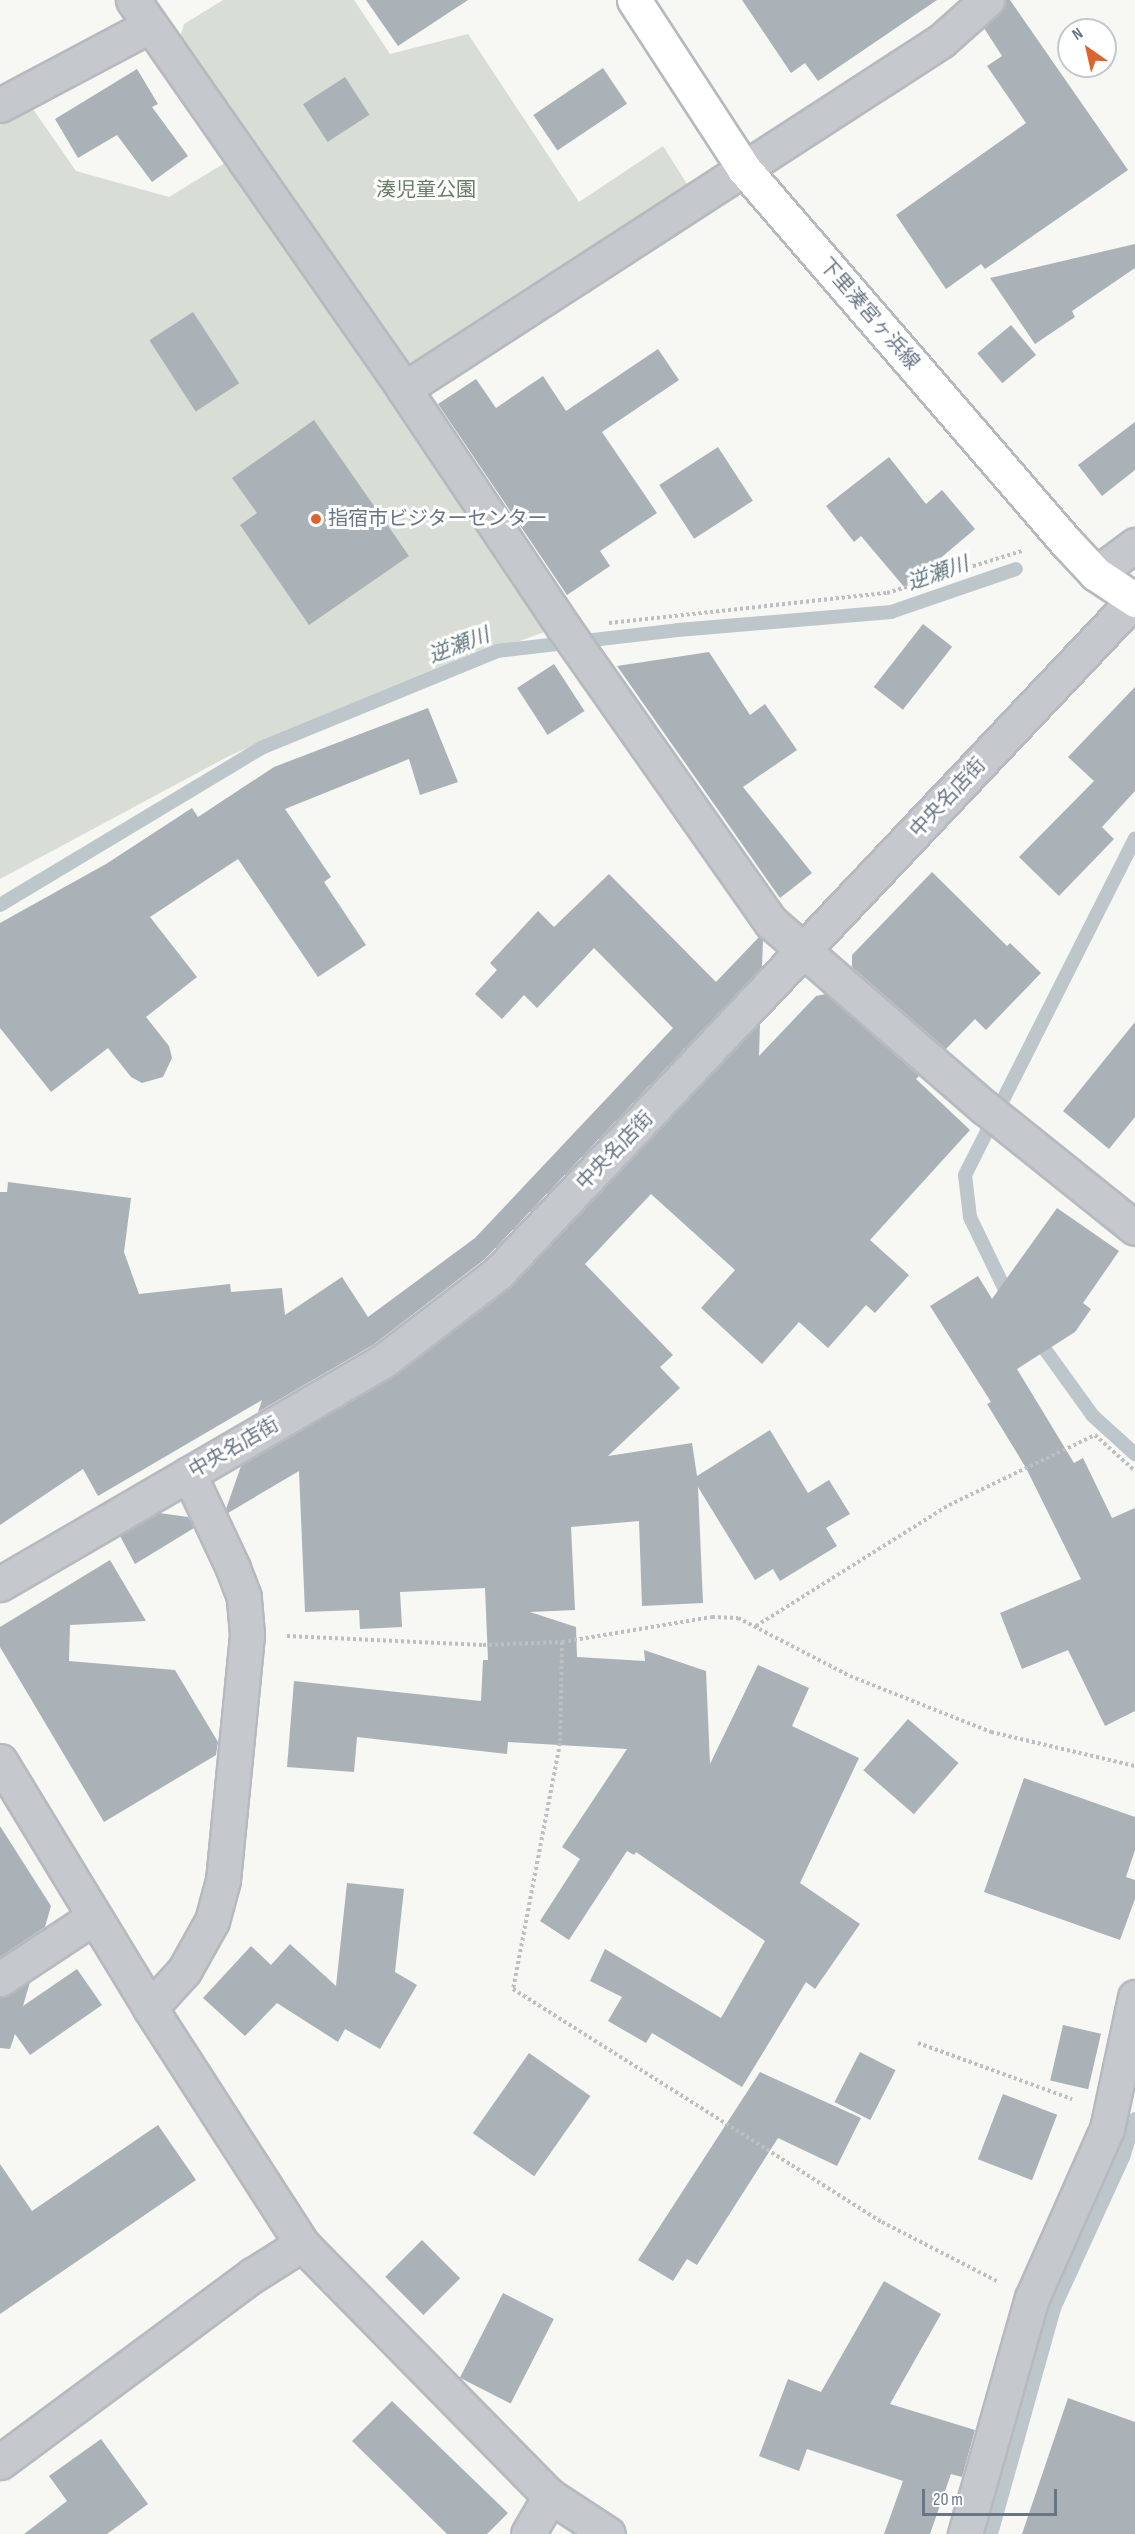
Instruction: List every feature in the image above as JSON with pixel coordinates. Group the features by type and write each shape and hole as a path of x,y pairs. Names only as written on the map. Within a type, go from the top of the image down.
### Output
{"main road":[{"name":"下里湊宮ヶ浜線","path":"634,0 744,169 1062,538 1096,574 1135,600"}],"street":[{"path":"404,389 941,41 987,0"},
{"path":"0,105 141,13 404,389 592,670 771,922 994,1114 1135,1228"},
{"path":"1096,574 1135,545"},
{"name":"中央名店街","path":"0,1584 383,1361 498,1274 1135,600"},
{"path":"150,2008 184,1971 212,1922 223,1880 247,1634 244,1597 189,1474"},
{"path":"0,1761 150,2008 302,2244 550,2496 608,2534"},
{"path":"0,1979 94,1917"},
{"path":"964,2534 1032,2298 1111,2114 1135,1997"},
{"path":"0,2462 253,2275 302,2244"},
{"path":"528,2534 550,2496"}],"path":[{"path":"564,628 886,594 1062,538"},
{"path":"755,1626 949,1505 1095,1435 1135,1471"},
{"path":"247,1634 483,1645 562,1642 712,1617 738,1618 850,1676 991,1732 1135,1766"},
{"path":"562,1642 560,1743 513,1989 882,2222 1032,2298"},
{"path":"918,2043 1111,2114"}],"green space":[{"name":"湊児童公園","path":"223,0 354,0 390,54 468,34 579,202 663,146 689,187 417,364 395,359 179,41 184,24"},
{"path":"33,109 76,171 169,197 228,161 547,631 343,707 229,756 0,879 0,125"}],"building":[{"path":"366,0 468,0 398,46"},
{"path":"742,0 937,0 818,81 805,63 791,73"},
{"path":"1005,0 1010,0 1057,68 1057,78 1064,78 1128,170 985,269 981,264 946,289 896,215 1026,123 987,66 1002,56 984,28 1000,14"},
{"path":"603,68 627,104 557,151 533,115"},
{"path":"137,69 158,104 152,107 188,156 152,182 117,135 78,158 55,119"},
{"path":"345,77 370,115 328,142 303,104"},
{"path":"1135,244 1135,268 1072,311 1075,317 1035,344 990,278"},
{"path":"193,312 239,383 196,412 149,340"},
{"path":"1011,325 1036,355 1002,383 977,353"},
{"path":"658,349 679,380 602,432 657,513 600,551 610,566 567,595 438,404 476,379 496,408 543,376 566,411"},
{"name":"指宿市ビジターセンター","path":"314,420 409,556 309,625 240,525 257,513 232,478"},
{"path":"1135,422 1135,470 1102,496 1078,465"},
{"path":"718,447 753,501 694,539 659,485"},
{"path":"889,457 926,504 942,490 975,529 905,588 861,536 854,542 826,506"},
{"path":"923,624 952,647 903,710 874,687"},
{"path":"709,652 750,715 765,704 797,750 743,787 812,873 780,898 617,666"},
{"path":"554,664 584,711 548,735 517,688"},
{"path":"1135,687 1135,791 1102,827 1114,839 1059,896 1019,857 1094,781 1068,757"},
{"path":"428,708 458,782 420,795 409,759 285,809 331,877 324,882 366,945 318,977 238,859 150,917 197,977 146,1017 169,1046 172,1058 163,1077 142,1083 131,1077 108,1048 51,1092 0,1028 0,923 106,864 192,808 198,817 274,767"},
{"path":"932,872 1007,946 1010,943 1041,973 986,1030 975,1019 946,1049 852,967 852,955"},
{"path":"609,874 716,982 759,937 763,940 762,967 485,1259 373,1345 258,1412 262,1400 98,1496 83,1469 0,1525 0,1192 7,1192 8,1182 131,1198 124,1252 139,1294 230,1284 231,1292 282,1288 285,1315 342,1277 368,1317 475,1238 673,1028 594,948 537,1008 524,995 502,1019 475,994 497,970 490,963 538,911 554,927"},
{"path":"826,994 919,1076 916,1079 970,1130 870,1240 909,1275 875,1313 866,1305 828,1348 799,1322 762,1364 701,1308 735,1270 651,1194 585,1264 673,1355 660,1367 680,1388 608,1456 692,1443 697,1476 770,1430 808,1493 829,1480 850,1514 826,1528 837,1546 780,1581 773,1569 755,1580 698,1487 703,1603 642,1606 639,1521 571,1527 575,1610 530,1612 576,1627 577,1657 645,1661 644,1650 706,1671 710,1764 758,1665 809,1688 792,1726 859,1758 800,1883 860,1924 815,1989 806,1982 742,2087 652,2033 646,2043 608,2021 622,1997 590,1981 605,1949 721,2018 765,1941 636,1852 634,1855 627,1851 569,1940 540,1921 580,1859 562,1847 627,1749 508,1742 507,1754 357,1737 354,1772 287,1767 294,1681 481,1701 483,1660 488,1660 485,1588 400,1592 402,1627 360,1629 359,1610 305,1612 299,1471 228,1513 226,1509 241,1466 393,1377 510,1288 760,1023 759,1056 816,996"},
{"path":"1135,1022 1135,1117 1109,1149 1063,1111"},
{"path":"1057,1208 1119,1251 1083,1303 1091,1309 1075,1332 1017,1369 1074,1463 1083,1458 1112,1518 1135,1508 1135,1711 1105,1726 1068,1650 1022,1669 1000,1613 1081,1579 1026,1468 987,1404 991,1402 930,1306 978,1276 992,1299"},
{"path":"159,1513 188,1517 194,1528 135,1564 120,1536"},
{"path":"110,1560 146,1621 70,1625 69,1661 175,1670 218,1742 216,1755 104,1822 0,1647 0,1627"},
{"path":"908,1719 959,1763 914,1814 863,1770"},
{"path":"1024,1778 1135,1817 1135,1850 1126,1877 1135,1880 1135,1899 1120,1940 984,1892"},
{"path":"0,1826 51,1906 45,1927 0,1957"},
{"path":"347,1883 404,1889 395,1972 417,1985 380,2049 345,2029 338,2042 277,2003 245,2036 203,1998 251,1946 271,1965 290,1944 336,1986"},
{"path":"77,1969 102,2005 30,2055 15,2034 10,2049 0,2048 0,1998 30,1982 23,2006"},
{"path":"1063,2025 1101,2034 1088,2089 1050,2081"},
{"path":"860,2052 896,2070 870,2120 835,2102"},
{"path":"529,2053 590,2096 534,2176 473,2133"},
{"path":"760,2072 861,2118 837,2166 778,2138 697,2265 687,2259 673,2281 638,2260"},
{"path":"1003,2094 1057,2115 1032,2180 978,2159"},
{"path":"158,2125 196,2180 0,2314 0,2164 32,2211"},
{"path":"422,2240 460,2278 423,2315 385,2277"},
{"path":"884,2281 941,2314 890,2404 975,2430 962,2477 951,2474 930,2534 884,2534 903,2481 807,2449 799,2471 759,2456 788,2379 821,2392"},
{"path":"503,2293 554,2319 511,2404 460,2378"},
{"path":"1068,2398 1135,2422 1135,2534 1022,2534"},
{"path":"392,2401 508,2513 487,2534 447,2534 352,2441"},
{"path":"101,2439 148,2504 107,2534 24,2534 67,2501 49,2476"}],"waterway":[{"name":"逆瀬川","path":"0,905 261,748 497,651 678,630 891,612 1016,569"},
{"path":"1011,1302 970,1217 965,1175 1135,838"},
{"path":"1036,1337 1093,1416 1135,1454"},
{"path":"991,2534 1054,2308 1123,2157 1135,2119"}],"place":[{"name":"指宿市ビジターセンター","path":"316,519"}]}
